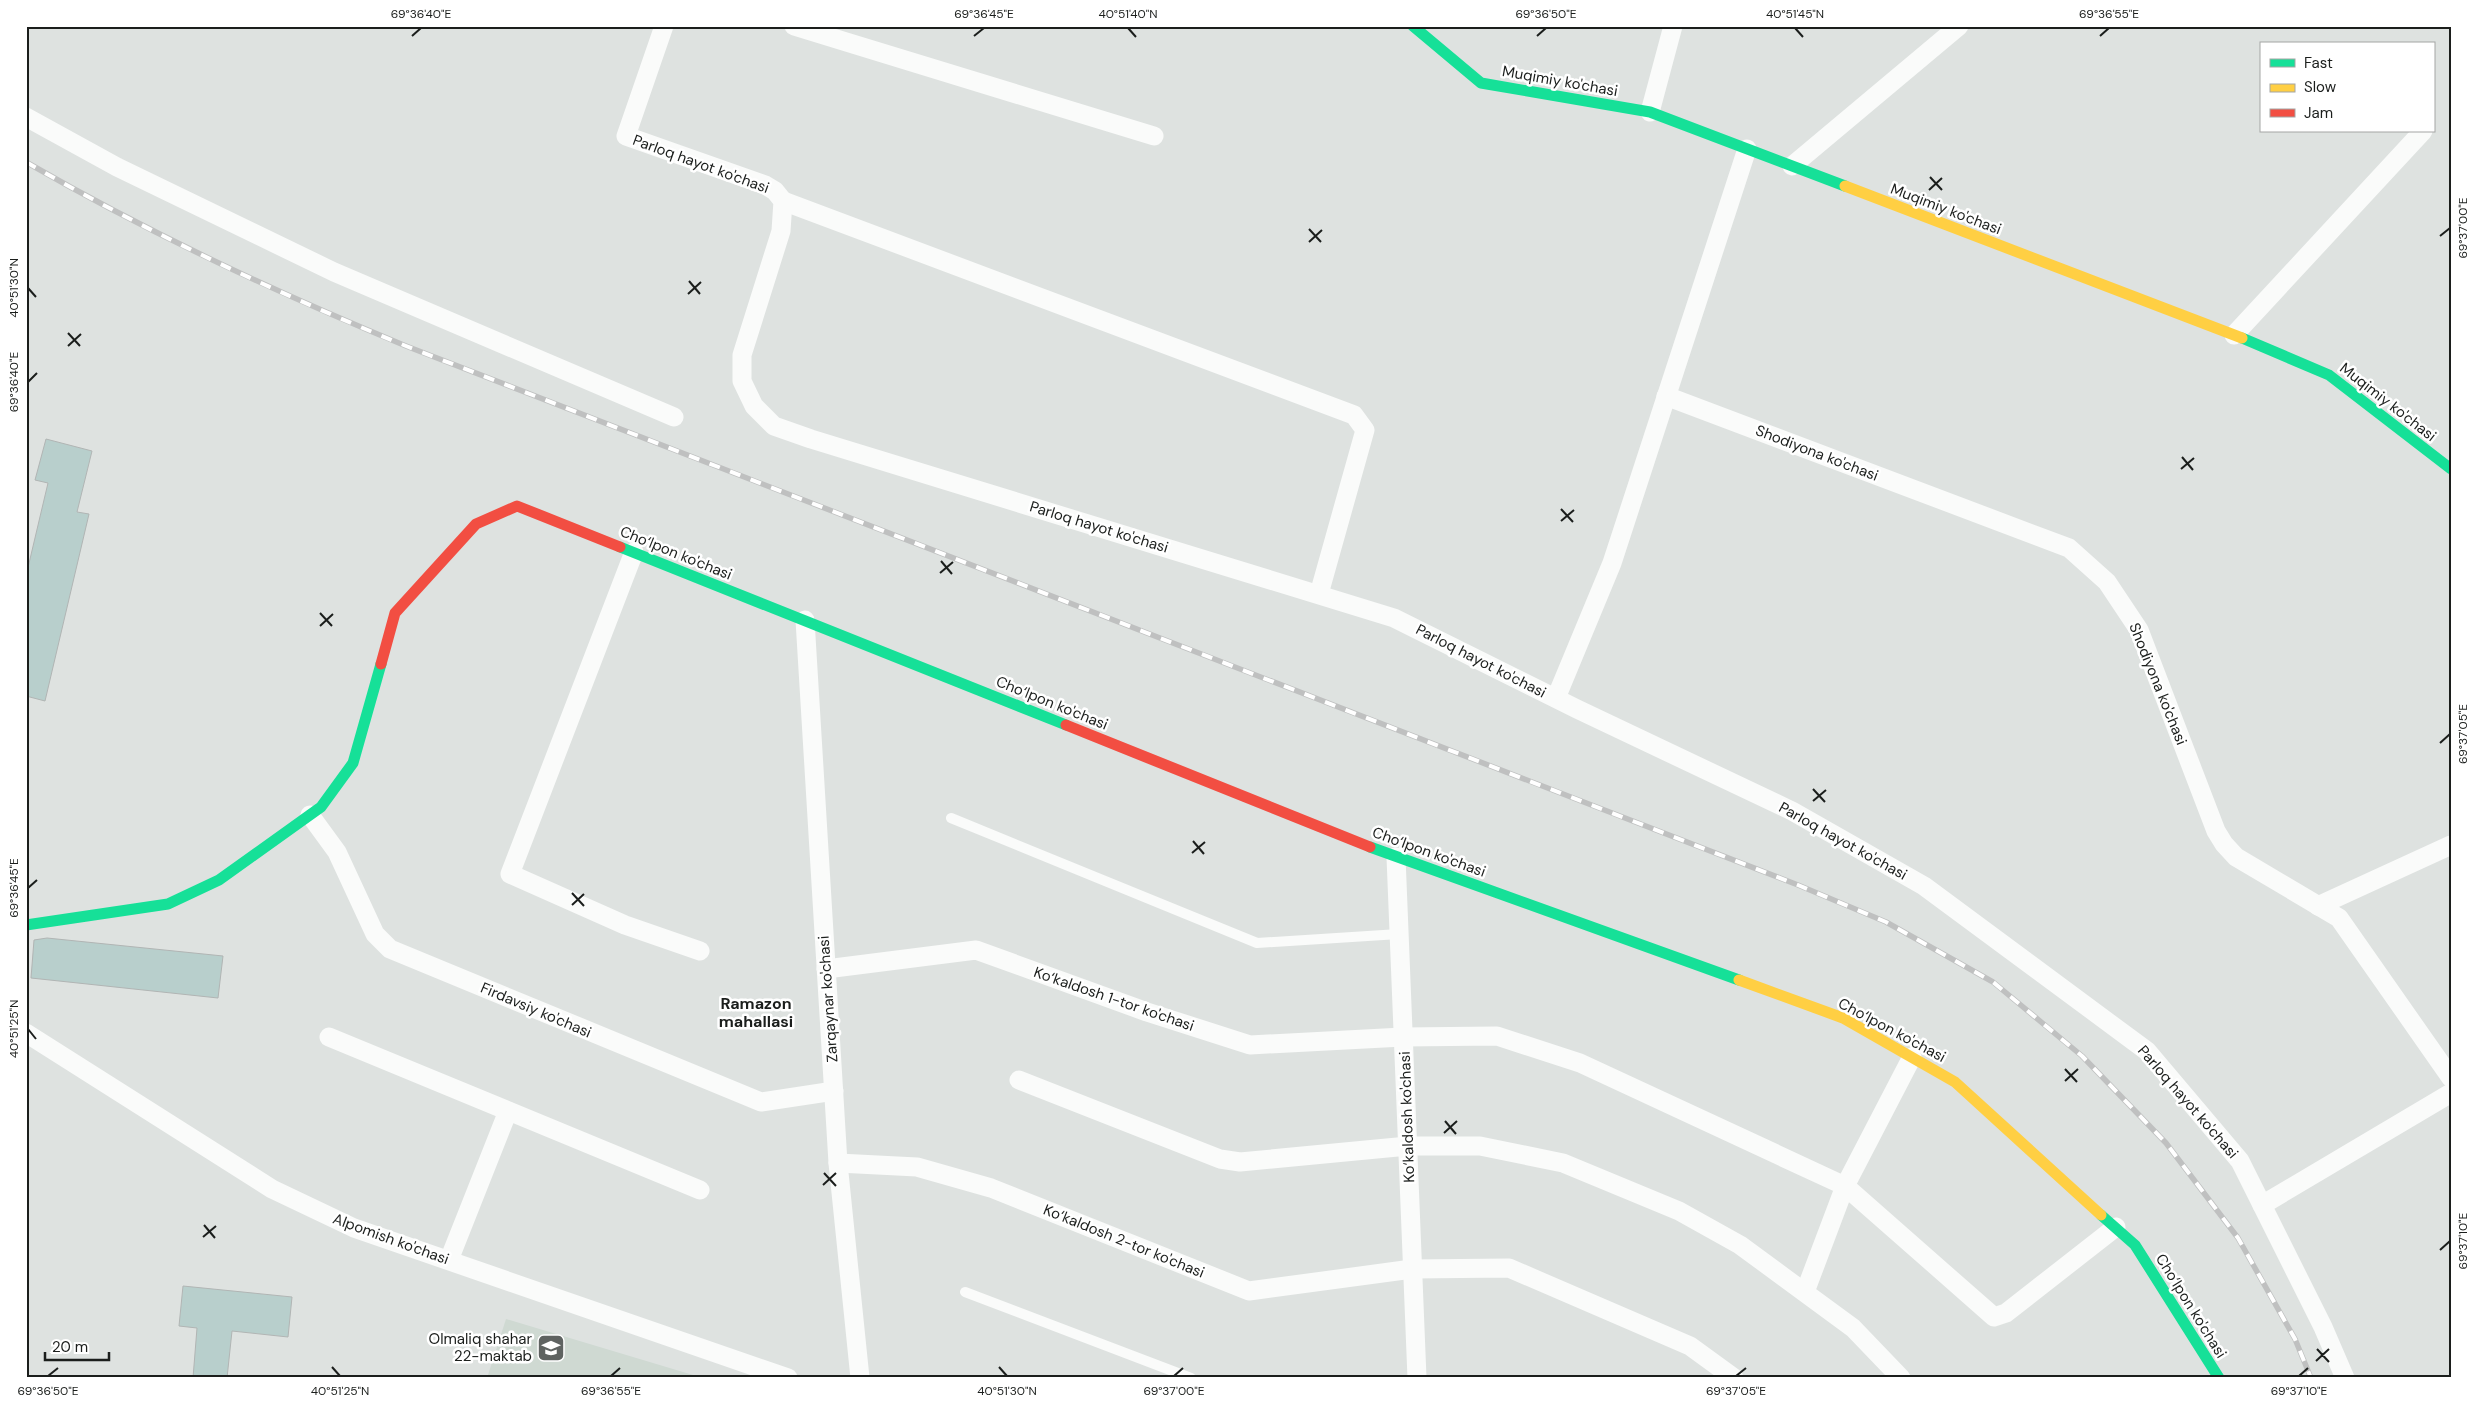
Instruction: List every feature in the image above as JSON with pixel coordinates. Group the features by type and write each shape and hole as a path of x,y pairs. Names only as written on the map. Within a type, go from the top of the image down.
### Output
{"street":[{"name":"Parloq hayot ko'chasi","path":"664,26 626,136 765,185 775,191 783,201 781,231 742,355 742,381 754,406 774,426 1394,618 1792,811 1924,886 2147,1051 2240,1161 2323,1327 2345,1378"},
{"path":"794,26 1154,136"},
{"name":"Muqimiy ko'chasi","path":"1413,26 1481,83 1650,112 2234,335 2329,375 2451,469"},
{"path":"1650,112 1673,26"},
{"path":"1792,166 1959,26"},
{"path":"26,117 117,167 334,272 674,417"},
{"path":"2234,335 2422,132"},
{"path":"1556,698 1612,563 1747,149"},
{"path":"783,201 1354,415 1365,430 1319,594"},
{"name":"Shodiyona ko'chasi","path":"1666,396 2069,548 2107,582 2139,630 2212,822 2224,844 2236,856 2339,918 2451,1078"},
{"name":"Cho‘lpon ko'chasi","path":"310,815 322,807 353,763 395,613 476,524 517,506 1396,857 1843,1018 1955,1082 2135,1245 2219,1378"},
{"path":"634,552 510,874 625,925 700,951"},
{"name":"Zarqaynar ko'chasi","path":"805,620 838,1163 860,1378"},
{"path":"26,924 168,904 219,880 310,815"},
{"name":"Firdavsiy ko'chasi","path":"310,815 337,852 375,934 390,949 761,1102 834,1091"},
{"path":"2318,906 2451,845"},
{"name":"Ko‘kaldosh ko'chasi","path":"1396,857 1417,1378"},
{"name":"Ko‘kaldosh 1-tor ko'chasi","path":"826,968 976,950 1147,1012 1250,1045 1404,1037 1498,1036 1571,1060 1793,1160 1845,1186 1994,1317 2006,1313 2116,1227"},
{"name":"Alpomish ko'chasi","path":"26,1033 272,1189 354,1228 788,1378"},
{"path":"329,1037 700,1190"},
{"path":"1805,1292 1845,1186 1912,1057"},
{"path":"1019,1080 1220,1159 1240,1162 1408,1146 1480,1146 1564,1163 1679,1211 1740,1245 1853,1328 1901,1378"},
{"path":"2262,1205 2451,1093"},
{"path":"448,1260 508,1111"},
{"name":"Ko‘kaldosh 2-tor ko'chasi","path":"838,1163 917,1166 991,1188 1250,1290 1412,1269 1509,1268 1690,1346 1734,1378"}],"lane":[{"path":"952,818 1257,943 1399,934"},
{"path":"966,1292 1191,1378"}],"shaded area":[{"name":"Olmaliq shahar 22-maktab","path":"506,1319 703,1378 487,1378"}],"building":[{"path":"46,439 92,451 77,512 89,514 45,701 26,696 26,576 48,483 35,480"},
{"path":"47,938 223,956 218,998 31,978 34,940"},
{"path":"183,1286 292,1297 288,1337 232,1331 227,1378 193,1378 197,1328 179,1326"}],"railway":[{"path":"26,162 119,213 213,260 406,346 1798,885 1886,922 1993,982 2082,1056 2166,1143 2238,1238 2295,1339 2311,1378"}],"traffic: fast":[{"path":"1413,26 1481,83 1650,112 1845,186"},
{"path":"2242,338 2329,375 2451,469"},
{"path":"620,547 1066,725"},
{"path":"26,925 168,904 219,880 321,807 353,763 381,664"},
{"path":"1370,847 1739,980"},
{"path":"2101,1215 2135,1245 2219,1378"}],"traffic: slow":[{"path":"1845,186 2242,338"},
{"path":"1739,980 1843,1018 1955,1082 2101,1215"}],"traffic: jam":[{"path":"381,664 395,613 476,524 517,506 620,547"},
{"path":"1066,725 1370,847"}],"place":[{"name":"Olmaliq shahar 22-maktab","path":"551,1348"}],"district":[{"name":"Ramazon mahallasi","path":"756,1012"}]}
